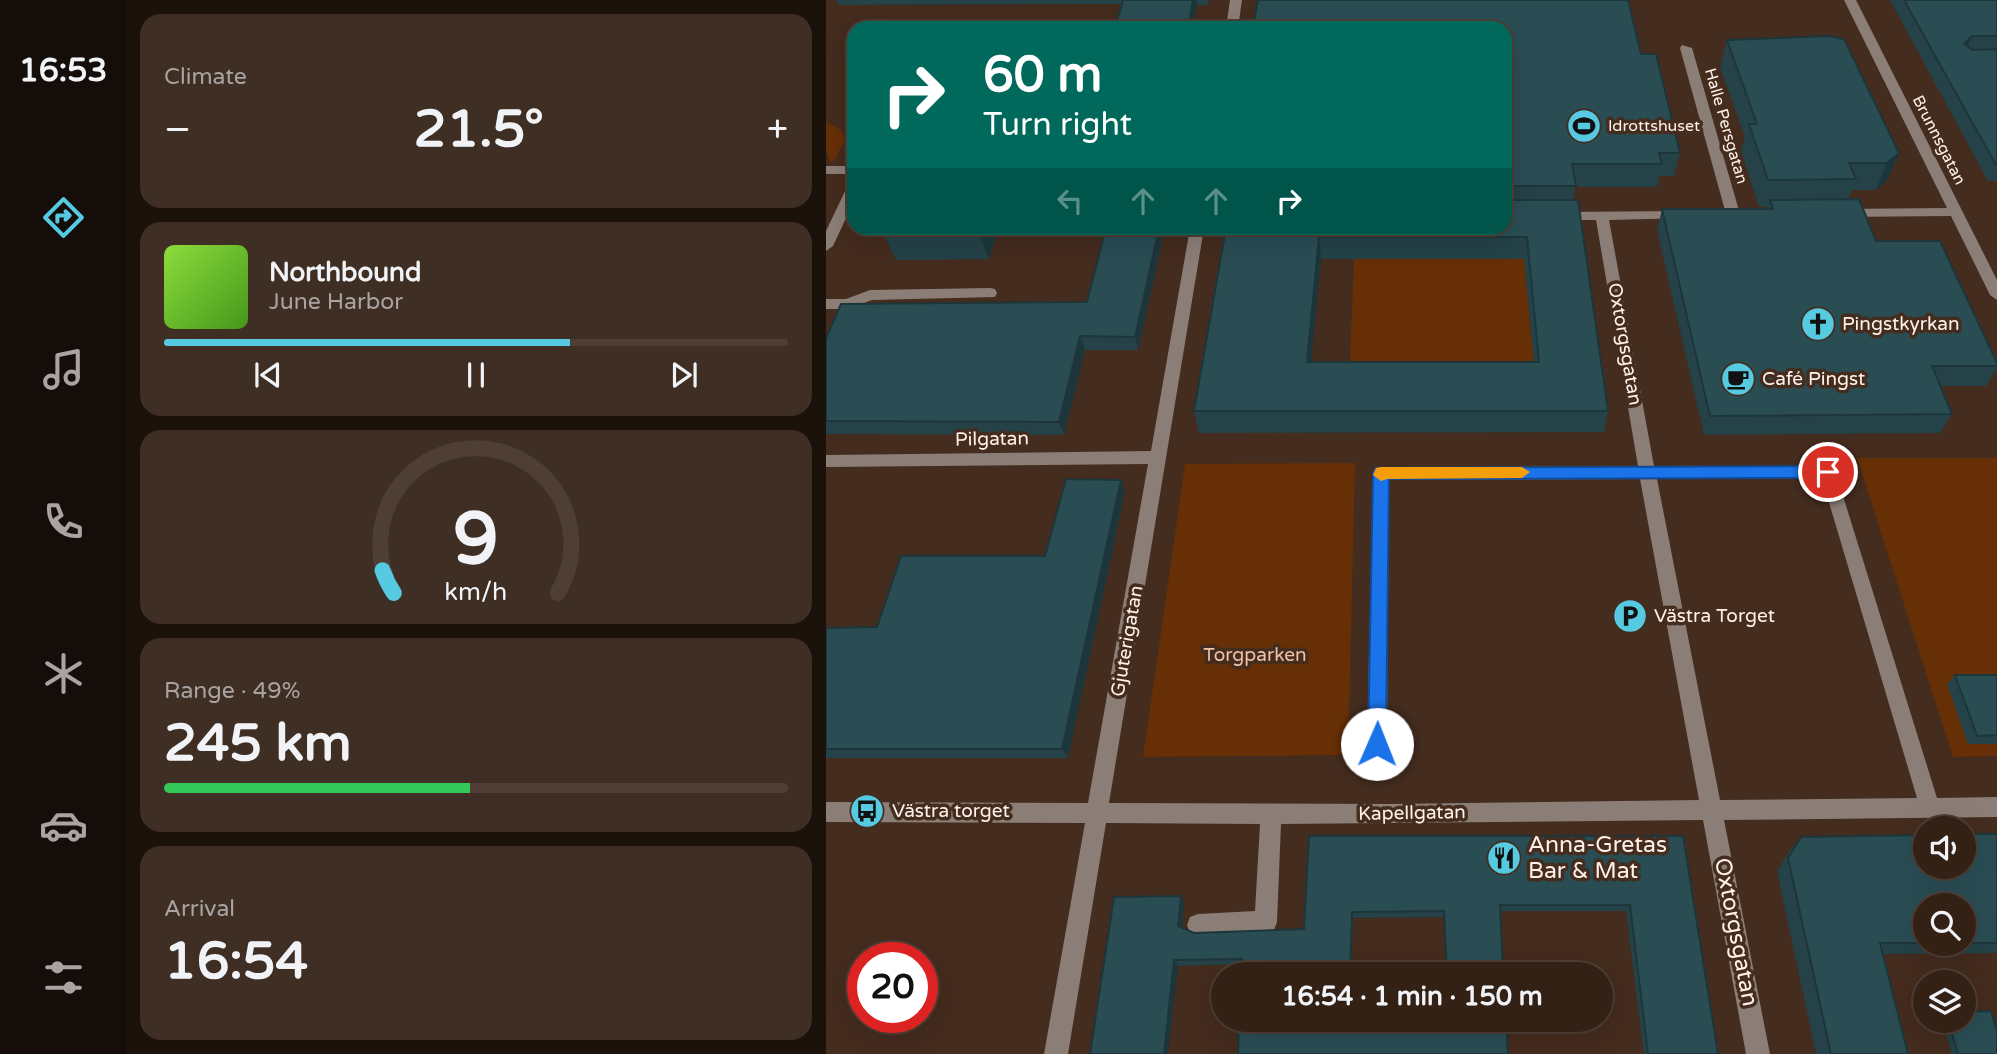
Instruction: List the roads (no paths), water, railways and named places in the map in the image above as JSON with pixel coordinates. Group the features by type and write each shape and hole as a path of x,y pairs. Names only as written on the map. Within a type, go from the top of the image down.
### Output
{"street":[{"path":"1232,21 1236,0"},
{"name":"Brunnsgatan","path":"1850,0 1997,295"},
{"name":"Halle Persgatan","path":"1686,48 1733,214"},
{"path":"826,170 847,170"},
{"path":"826,246 847,202"},
{"path":"1831,213 1955,212"},
{"path":"1547,216 1694,215"},
{"name":"Oxtorgsgatan","path":"1602,216 1758,1054"},
{"name":"Gjuterigatan","path":"1056,1054 1196,235"},
{"path":"826,304 848,304 870,295 990,293"},
{"name":"Pilgatan","path":"826,461 1158,457"},
{"path":"1377,744 1381,473 1828,472 1930,808"},
{"name":"Kapellgatan","path":"826,812 1272,813 1997,807"},
{"path":"1198,925 1266,922 1272,813"}],"place":[{"name":"Idrottshuset","path":"1584,126"},
{"name":"Pingstkyrkan","path":"1818,324"},
{"name":"Café Pingst","path":"1738,379"},
{"name":"Västra Torget","path":"1630,616"},
{"name":"Västra torget","path":"867,811"},
{"name":"Anna-Gretas Bar & Mat","path":"1504,858"}],"park label":[{"name":"Torgparken","path":"1255,655"}]}
